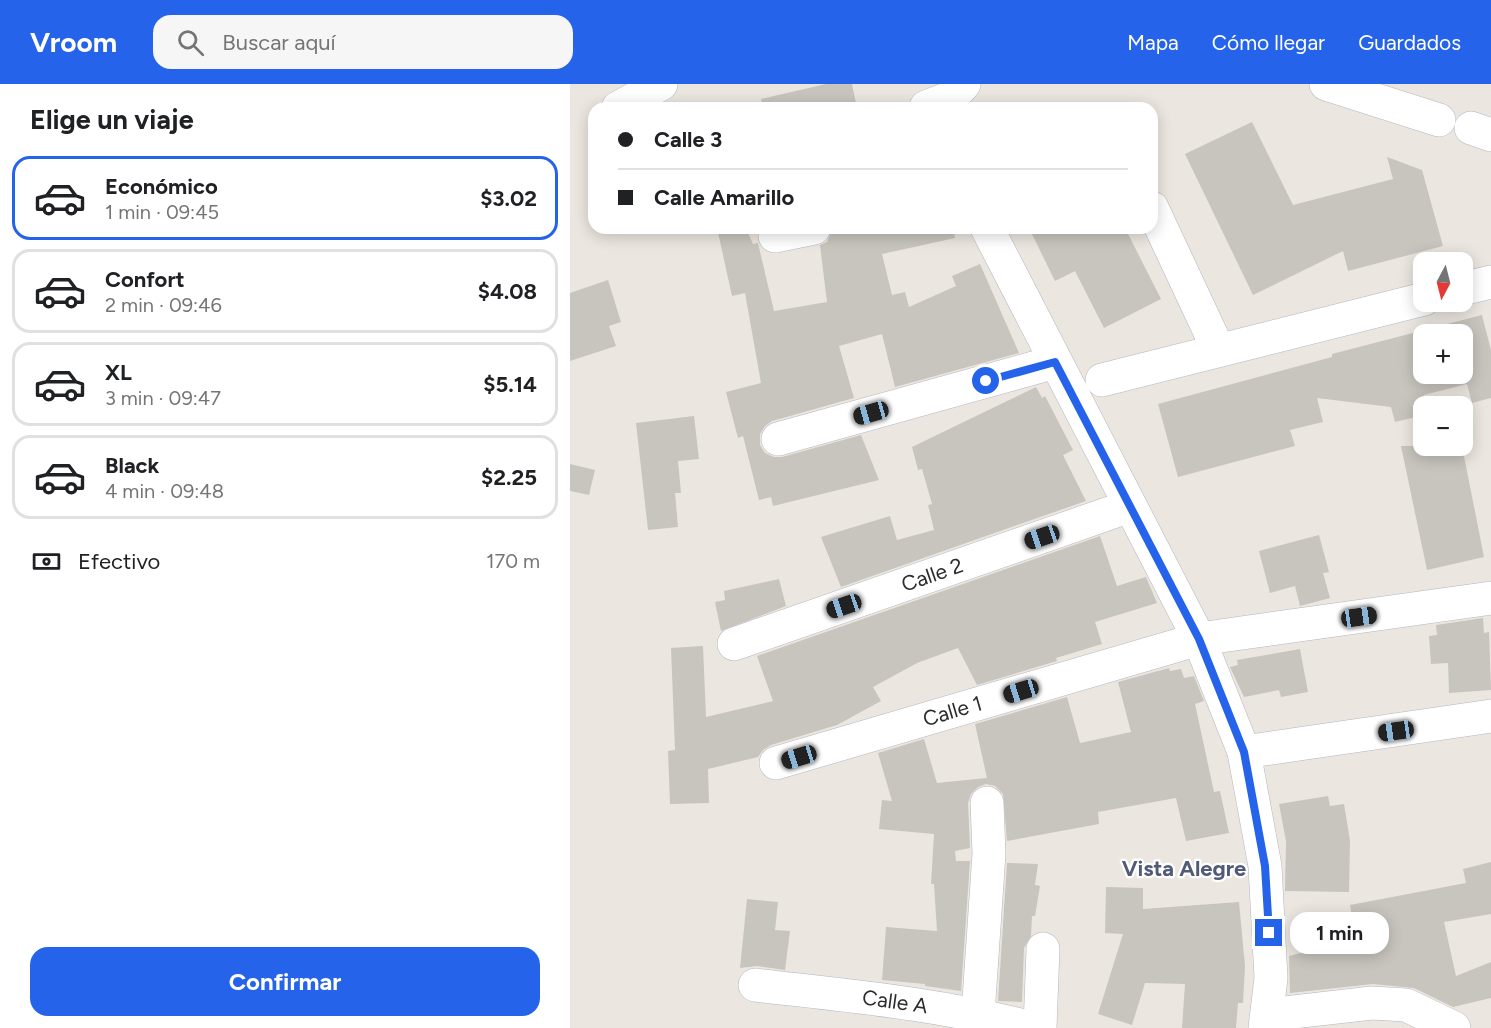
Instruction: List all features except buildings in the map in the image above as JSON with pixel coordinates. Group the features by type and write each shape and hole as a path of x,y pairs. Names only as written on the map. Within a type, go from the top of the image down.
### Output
{"street":[{"path":"629,102 661,84"},
{"path":"922,100 952,97 964,84"},
{"path":"1326,84 1402,96 1439,120"},
{"path":"1158,221 1218,349"},
{"path":"775,236 785,234"},
{"path":"990,234 1199,639 1244,752 1265,866 1271,978 1266,1022 1372,1003 1406,1005 1454,1028"},
{"path":"1473,286 1491,282"},
{"path":"1102,380 1413,302"},
{"path":"778,439 1055,362"},
{"name":"Calle 2","path":"734,644 1130,506"},
{"name":"Calle 1","path":"776,763 1199,639 1491,598"},
{"path":"1244,752 1491,716"},
{"path":"978,1014 989,854 987,803"},
{"path":"1040,1028 1043,949"},
{"name":"Calle A","path":"755,985 866,996 978,1014 1032,1028"}],"district":[{"name":"Vista Alegre","path":"1184,868"}],"route":[{"path":"986,381 1055,362 1199,639 1244,752 1265,866 1269,933"}]}
